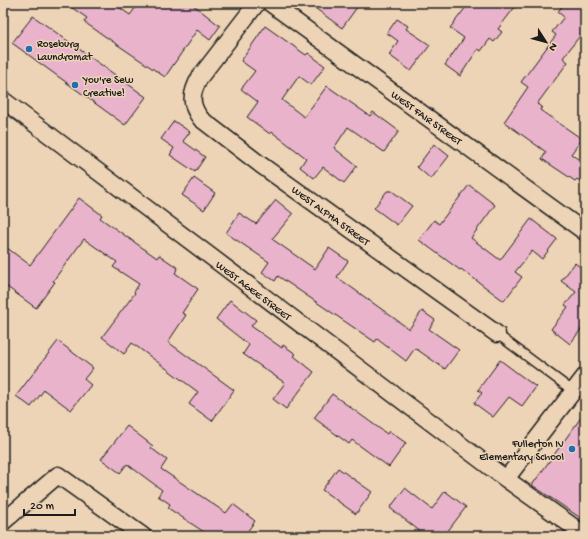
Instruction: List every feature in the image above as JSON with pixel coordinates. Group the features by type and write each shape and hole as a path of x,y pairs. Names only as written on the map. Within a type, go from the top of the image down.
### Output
{"street":[{"name":"WEST ALPHA STREET","path":"257,3 200,78 192,99 195,112 201,119 261,165 497,334"},
{"name":"WEST FAIR STREET","path":"270,3 585,232"},
{"name":"WEST AGEE STREET","path":"3,100 506,479 585,535"},
{"path":"506,479 585,376"},
{"path":"3,522 58,475 143,536"}],"lane":[{"name":"WEST ALPHA STREET","path":"497,334 573,391"}],"building":[{"path":"65,3 113,3 130,15 139,3 191,3 220,26 210,40 197,30 165,77 84,22 87,18"},
{"path":"308,3 360,3 342,28"},
{"path":"469,3 518,3 498,29 502,32 494,42 490,39 481,51 478,49 460,76 445,65 464,38 450,28"},
{"path":"564,3 585,3 585,29 563,58 568,62 537,104 542,107 540,110 582,139 571,154 585,164 585,185 577,179 575,181 542,159 546,152 504,122 528,87 521,82 556,35 552,32 564,17 558,12"},
{"path":"33,16 146,97 125,125 12,43"},
{"path":"397,19 408,26 406,29 430,45 411,71 389,55 398,41 387,33"},
{"path":"265,26 306,55 308,53 325,66 311,85 299,76 282,100 304,117 327,86 370,116 373,112 399,131 384,152 348,127 334,148 357,166 344,183 323,167 314,178 300,167 306,158 272,132 270,134 247,117 258,102 241,89 255,71 241,61"},
{"path":"174,121 190,132 183,141 205,157 195,172 170,155 174,148 161,139"},
{"path":"434,144 449,156 431,179 417,167"},
{"path":"194,178 215,193 204,210 182,195"},
{"path":"469,185 495,205 471,238 500,260 531,219 557,239 542,259 532,251 515,272 522,277 504,301 419,240 434,220 439,224"},
{"path":"387,191 392,191 412,206 397,225 374,208"},
{"path":"79,198 102,215 100,218 157,258 159,255 178,268 175,273 198,289 182,313 186,315 168,342 234,390 212,421 189,404 198,392 132,343 124,354 102,337 135,293 134,292 139,284 113,267 117,262 84,239 53,281 55,282 36,308 3,284 3,245 30,265"},
{"path":"276,200 293,214 272,239 315,269 329,248 348,261 337,277 409,329 422,311 435,320 429,329 459,350 445,369 415,348 406,361 377,339 375,342 278,276 275,281 262,272 269,262 226,233 239,213 256,224"},
{"path":"575,263 585,271 585,324 570,344 551,329 568,307 565,305 576,292 561,281"},
{"path":"230,300 256,320 251,326 282,348 283,345 296,354 294,356 314,372 286,409 273,399 285,383 243,354 249,345 216,319"},
{"path":"58,341 93,368 84,379 91,385 71,410 44,390 31,407 16,396"},
{"path":"500,360 536,387 522,406 509,397 493,417 474,403 482,393 478,390"},
{"path":"332,394 387,434 389,431 406,443 389,467 352,440 349,444 314,418"},
{"name":"Fullerton IV Elementary School","path":"585,412 585,521 532,485"},
{"path":"127,426 153,446 151,448 167,460 161,469 226,513 233,504 255,521 244,536 210,536 168,508 170,504 158,496 162,490 127,464 120,473 101,459"},
{"path":"338,468 372,492 356,514 322,490"},
{"path":"405,488 432,509 445,491 466,507 444,536 426,536 390,508"}],"place":[{"name":"Roseburg Laundromat","path":"29,49"},
{"name":"You're Sew Creative!","path":"75,85"},
{"name":"Fullerton IV Elementary School","path":"572,449"}]}
